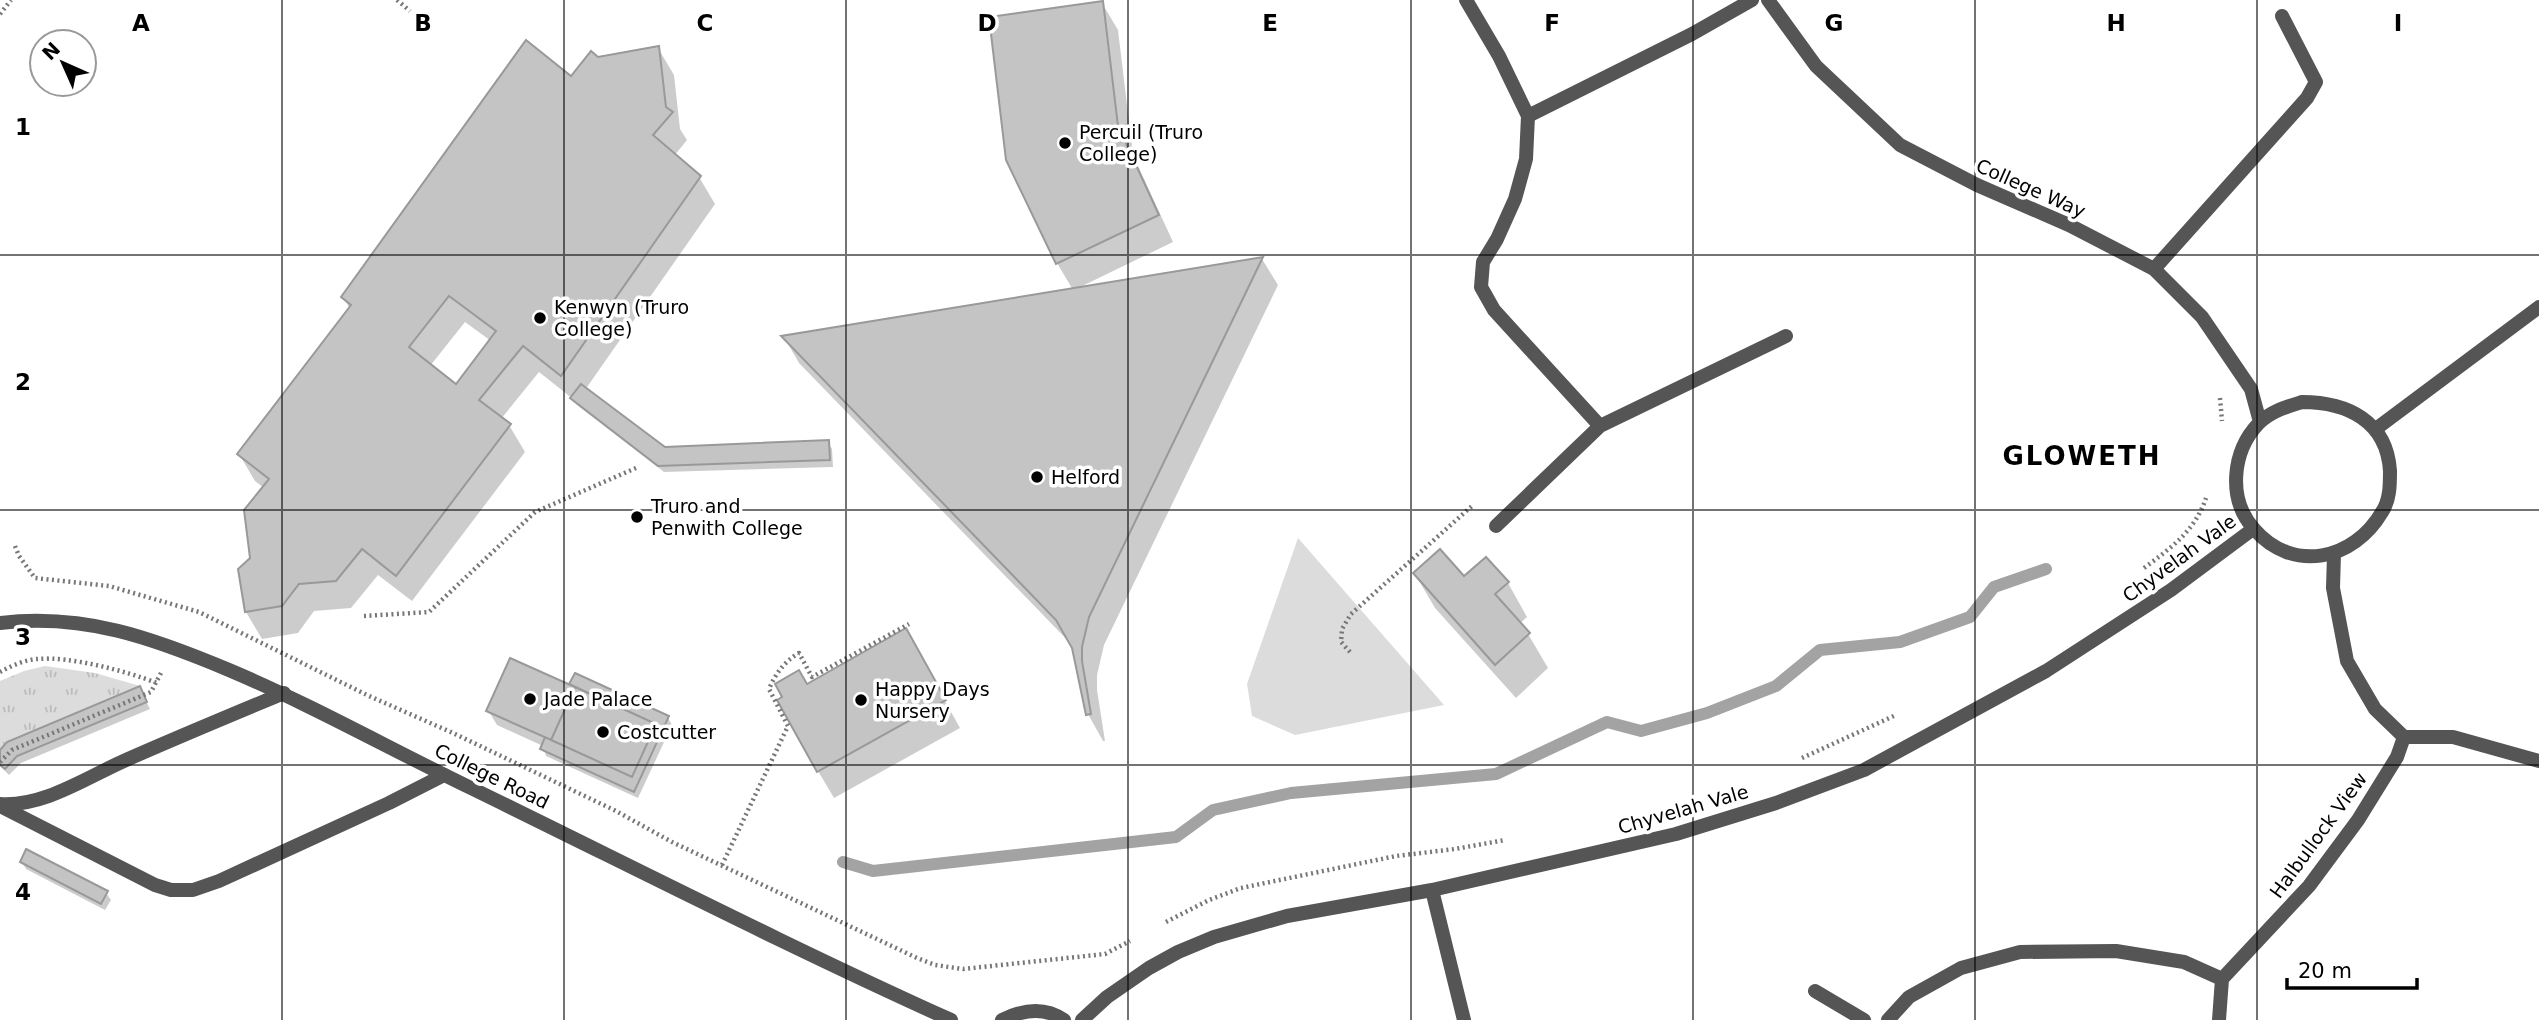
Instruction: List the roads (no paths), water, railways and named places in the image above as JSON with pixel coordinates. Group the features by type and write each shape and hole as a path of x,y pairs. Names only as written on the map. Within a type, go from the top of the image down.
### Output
{"street":[{"path":"1466,0 1499,56 1528,116 1526,159 1515,199 1497,239 1482,262 1481,287 1494,310 1600,426"},
{"path":"1528,116 1692,34 1752,0"},
{"name":"College Way","path":"1768,0 1816,66 1900,145 1977,185 2070,225 2154,269 2202,317 2251,389 2260,422"},
{"path":"2154,269 2307,98 2316,82 2282,16"},
{"path":"2377,428 2539,307"},
{"path":"1496,526 1600,426 1786,336"},
{"name":"Chyvelah Vale","path":"2301,402 2324,402 2346,408 2377,428 2389,462 2390,485 2385,508 2373,528 2355,544 2334,554 2312,557 2290,553 2270,544 2253,529 2241,509 2235,486 2237,463 2246,441 2260,422 2279,409 2301,402"},
{"name":"Chyvelah Vale","path":"1082,1020 1107,997 1149,968 1213,937 1287,916 1432,890 1676,834 1776,803 1864,770 2046,671 2171,590 2253,529"},
{"path":"2334,554 2333,587 2347,661 2375,709 2404,737 2453,737 2539,761"},
{"name":"College Road","path":"0,623 44,620 81,624 171,645 284,693 444,775 863,980 951,1020"},
{"path":"0,805 15,805 56,792 284,693"},
{"name":"Halbullock View","path":"2222,979 2309,886 2358,820 2397,757 2404,737"},
{"path":"0,805 155,885 171,890 193,890 219,881 342,825 444,775"},
{"path":"1432,890 1464,1020"},
{"path":"1888,1020 1909,997 1961,968 2020,952 2116,951 2184,962 2222,979 2219,1020"},
{"path":"1815,991 1864,1020"},
{"path":"1002,1020 1021,1012 1040,1010 1064,1020"}],"waterway":[{"path":"843,862 873,871 1176,837 1213,810 1291,793 1496,774 1607,722 1641,731 1707,713 1776,686 1820,650 1900,642 1970,617 1994,587 2046,569"}],"place":[{"name":"Percuil (Truro College)","path":"1065,143"},
{"name":"Kenwyn (Truro College)","path":"540,318"},
{"name":"Helford","path":"1037,477"},
{"name":"Truro and Penwith College","path":"637,517"},
{"name":"Jade Palace","path":"530,699"},
{"name":"Happy Days Nursery","path":"861,700"},
{"name":"Costcutter","path":"603,732"}],"district":[{"name":"GLOWETH","path":"2082,456"}]}
